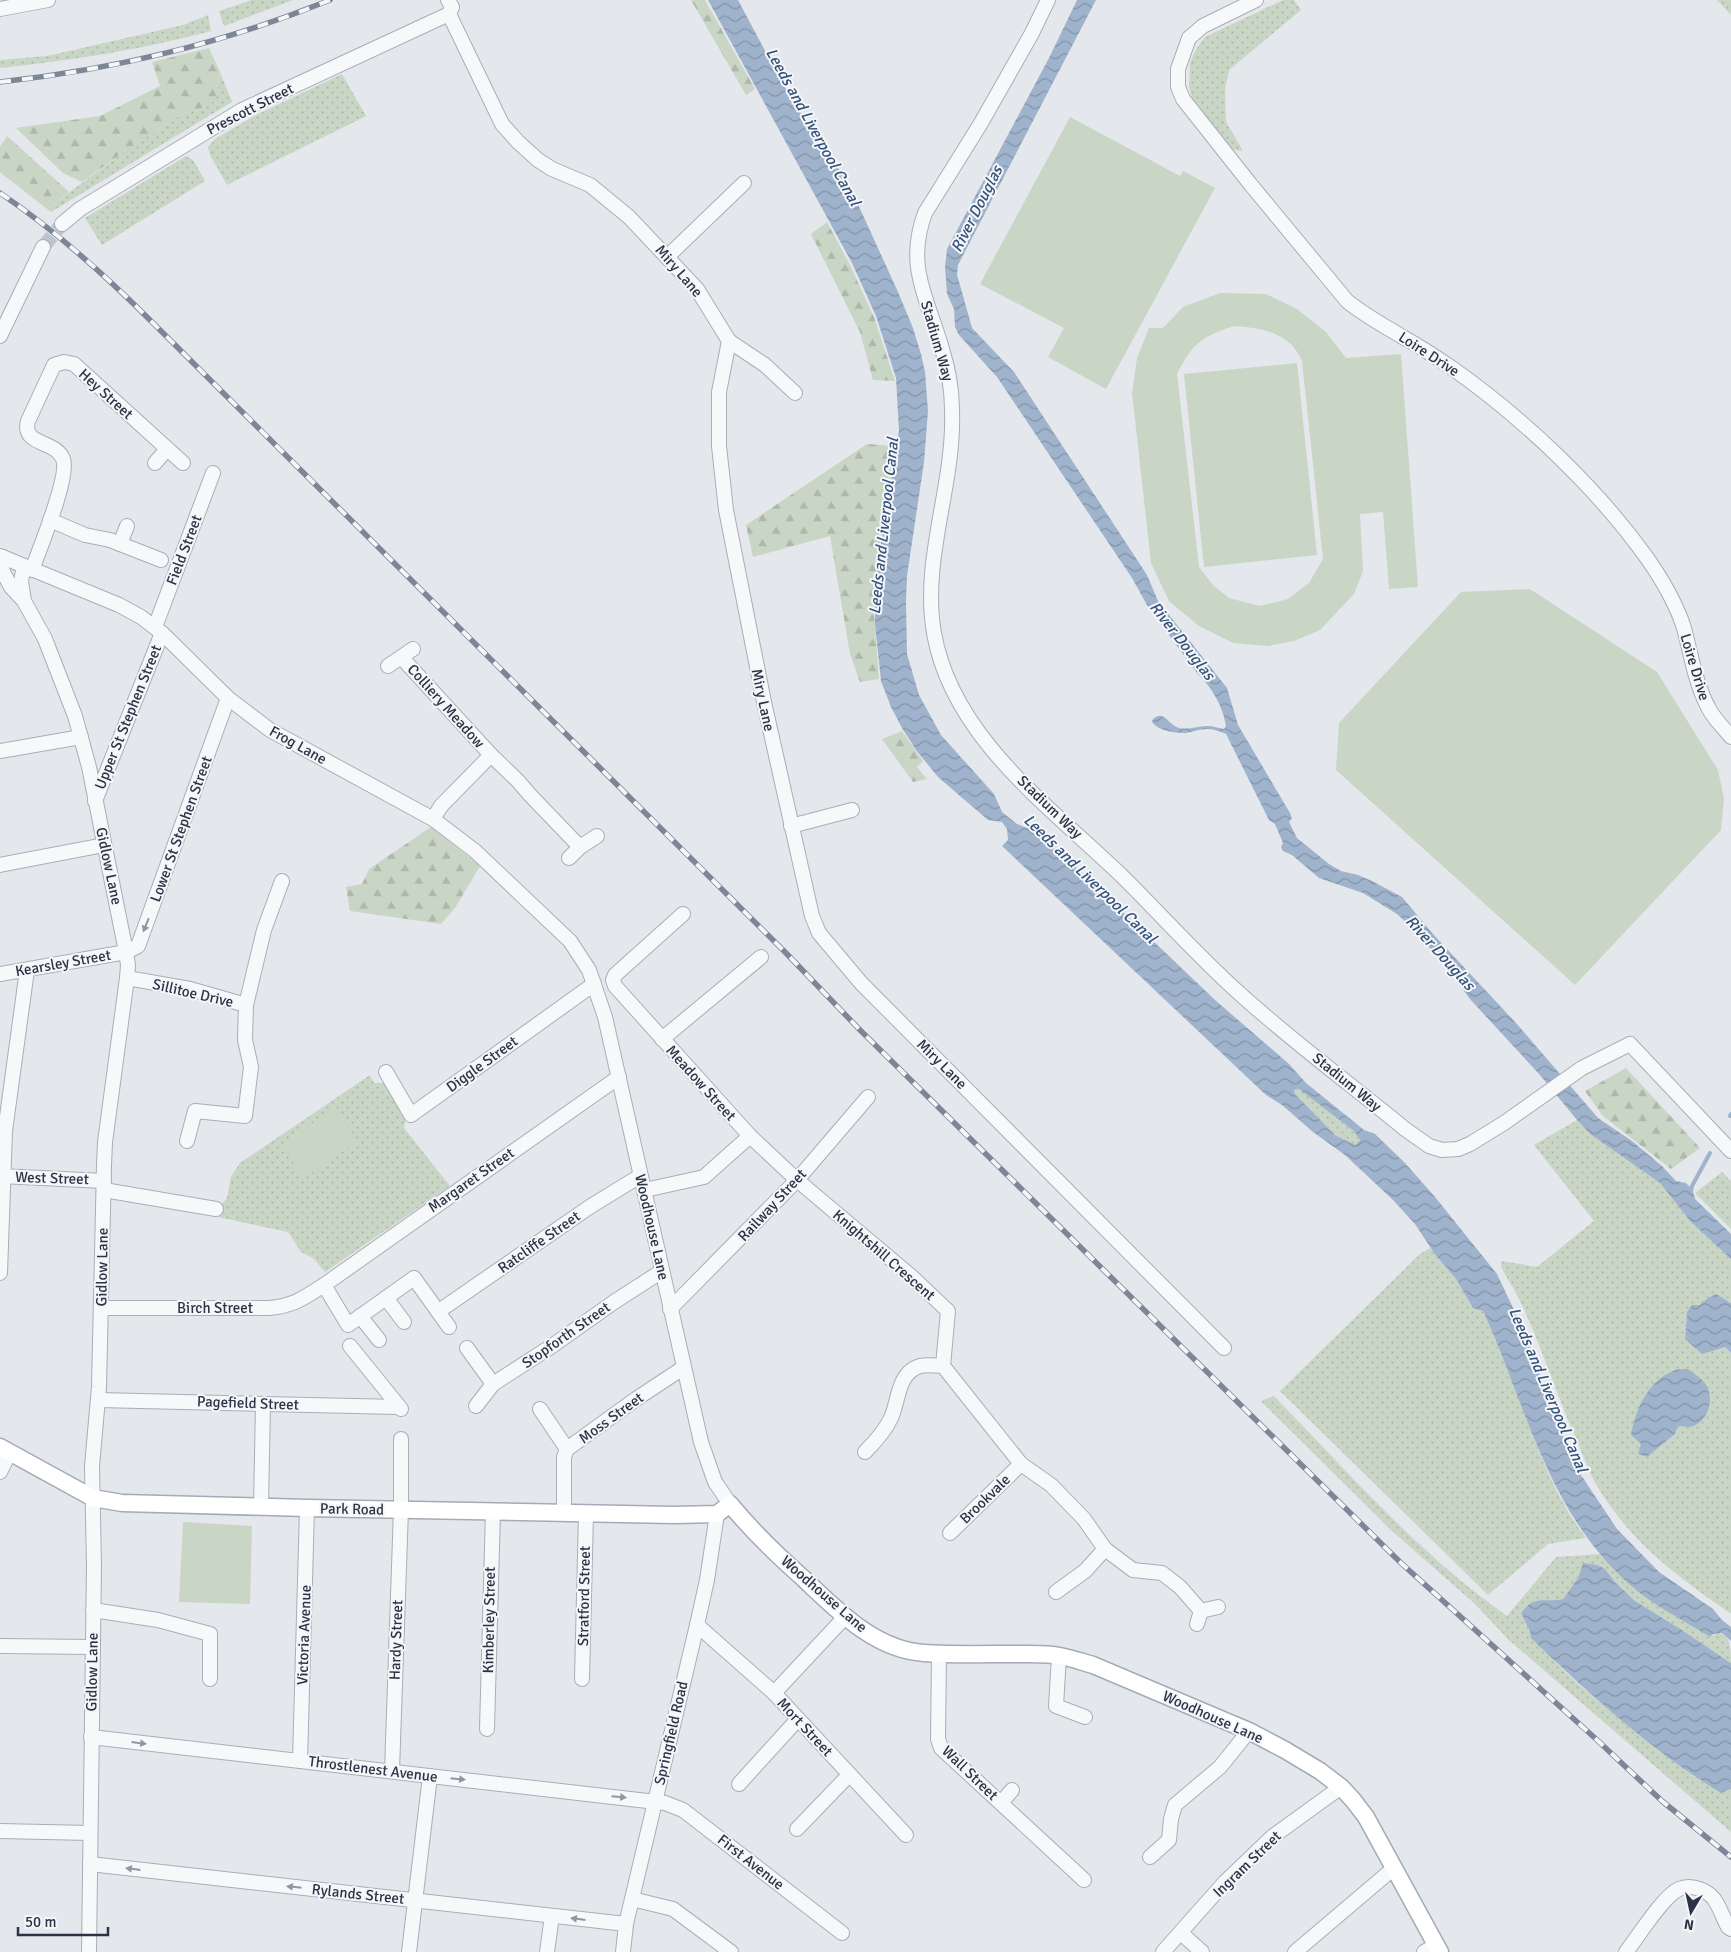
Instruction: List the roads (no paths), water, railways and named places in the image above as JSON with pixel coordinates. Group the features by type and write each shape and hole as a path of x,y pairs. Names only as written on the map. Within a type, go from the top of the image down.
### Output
{"main road":[{"name":"Park Road","path":"5,1449 93,1498 144,1504 586,1514 717,1514"},
{"path":"717,1514 730,1504"},
{"name":"Woodhouse Lane","path":"730,1504 784,1561 845,1617 871,1635 897,1648 912,1652 939,1654 1059,1656 1093,1666 1249,1731 1320,1771 1341,1787 1366,1817 1394,1868 1434,1950"}],"street":[{"path":"0,10 48,0"},
{"name":"Stadium Way","path":"1048,0 1032,33 981,123 925,213 918,236 916,261 918,272 943,351 952,395 951,448 931,585 934,633 939,656 952,690 979,735 1002,760 1041,801 1122,876 1238,993 1405,1129 1429,1146 1442,1150 1458,1149 1483,1136 1582,1068 1630,1044 1731,1151"},
{"name":"Loire Drive","path":"1256,0 1203,26 1190,38 1178,69 1178,88 1183,98 1250,185 1347,301 1360,312 1430,353 1497,403 1533,434 1604,503 1648,559 1666,588 1683,626 1694,671 1708,708 1731,737"},
{"name":"Prescott Street","path":"62,224 80,209 190,140 242,110 449,7"},
{"name":"Miry Lane","path":"449,7 502,124 538,160 552,169 590,185 630,217 697,289 729,341 719,392 720,446 726,510 742,600 791,826 812,916 819,933 861,982 1224,1348"},
{"path":"668,256 744,183"},
{"path":"0,336 43,246"},
{"path":"729,341 765,365 795,393"},
{"name":"Hey Street","path":"50,520 64,470 64,461 57,450 31,438 26,427 50,371 56,364 64,362 74,364 183,463"},
{"path":"155,463 167,449"},
{"name":"Field Street","path":"158,630 213,473"},
{"path":"50,520 85,535 120,544 160,560"},
{"name":"Gidlow Lane","path":"24,601 21,581 50,520"},
{"path":"120,544 127,526"},
{"name":"Gidlow Lane","path":"2,557 3,581 24,601 45,639 76,716 89,767 128,965 105,1142 98,1400 92,1466 93,1648 89,1952"},
{"name":"Frog Lane","path":"2,557 118,605 158,630 228,698 270,730 433,820 476,851 553,924 570,941 582,957"},
{"name":"Upper St Stephen Street","path":"95,801 158,630"},
{"name":"Colliery Meadow","path":"388,666 407,653 491,755 580,847"},
{"name":"Lower St Stephen Street","path":"126,952 138,946 228,698"},
{"path":"0,751 81,737"},
{"name":"Colliery Meadow","path":"433,820 441,806 491,755"},
{"path":"791,826 852,810"},
{"path":"569,858 580,847 597,836"},
{"path":"0,865 104,845"},
{"path":"246,1005 264,930 282,881"},
{"name":"Meadow Street","path":"683,914 615,975 614,986 750,1136 796,1180"},
{"name":"Kearsley Street","path":"0,974 126,952"},
{"name":"Woodhouse Lane","path":"582,957 594,984 605,1017 704,1454 715,1482 730,1504"},
{"path":"662,1039 761,957"},
{"path":"0,1271 1,1176 5,1131 27,970"},
{"name":"Sillitoe Drive","path":"126,978 190,989 246,1005 245,1040 251,1067 245,1116 195,1111 187,1141"},
{"name":"Diggle Street","path":"386,1072 411,1115 594,984"},
{"name":"Margaret Street","path":"324,1285 619,1076"},
{"name":"Railway Street","path":"670,1309 796,1180 868,1096"},
{"path":"645,1190 704,1177 750,1136"},
{"name":"West Street","path":"1,1176 104,1185 216,1208"},
{"name":"Ratcliffe Street","path":"439,1312 592,1206 640,1176"},
{"name":"Knightshill Crescent","path":"796,1180 912,1276 948,1311 944,1366"},
{"name":"Stopforth Street","path":"476,1406 493,1384 662,1271"},
{"path":"324,1285 348,1325 414,1278 450,1327"},
{"name":"Birch Street","path":"101,1308 283,1307 296,1303 324,1285"},
{"path":"386,1298 404,1322"},
{"path":"360,1316 379,1340"},
{"name":"Pagefield Street","path":"98,1400 400,1408 350,1346"},
{"path":"467,1348 493,1384"},
{"path":"865,1452 883,1433 892,1418 900,1387 908,1374 920,1366 944,1366 1021,1464 1052,1485 1084,1519 1105,1549 1133,1570 1162,1573 1180,1587 1199,1617 1218,1607"},
{"name":"Moss Street","path":"564,1513 564,1457 568,1449 636,1399 683,1368"},
{"path":"262,1506 263,1404"},
{"path":"540,1409 568,1449"},
{"name":"Hardy Street","path":"392,1771 401,1509 401,1439"},
{"path":"0,1472 5,1449"},
{"name":"Brookvale","path":"950,1533 1021,1464"},
{"name":"Victoria Avenue","path":"300,1761 307,1508"},
{"name":"Kimberley Street","path":"487,1730 493,1511"},
{"name":"Stratford Street","path":"582,1679 586,1514"},
{"name":"Springfield Road","path":"623,1952 626,1924 707,1580 717,1514"},
{"path":"1056,1592 1085,1571 1105,1549"},
{"path":"93,1610 158,1620 210,1634 210,1680"},
{"path":"774,1693 845,1617"},
{"name":"Mort Street","path":"697,1625 774,1693 906,1834"},
{"path":"0,1646 93,1648"},
{"name":"Wall Street","path":"939,1654 938,1739 940,1746 1084,1880"},
{"path":"1059,1656 1056,1706 1085,1718"},
{"path":"740,1784 798,1719"},
{"path":"1150,1857 1170,1840 1171,1819 1175,1805 1220,1767 1249,1731"},
{"name":"Throstlenest Avenue","path":"91,1737 656,1801"},
{"path":"797,1829 849,1775"},
{"path":"410,1952 430,1776"},
{"name":"Ingram Street","path":"1163,1952 1226,1882 1272,1838 1341,1787"},
{"name":"Wall Street","path":"1001,1802 1012,1790"},
{"name":"First Avenue","path":"656,1801 683,1810 842,1933"},
{"path":"0,1831 90,1833"},
{"name":"Rylands Street","path":"90,1864 626,1924"},
{"path":"1295,1952 1394,1868"},
{"path":"1626,1952 1668,1896 1679,1889 1689,1887 1702,1890 1708,1894 1714,1899 1731,1930"},
{"path":"632,1899 673,1909 730,1952"},
{"path":"547,1952 552,1916"},
{"path":"1181,1933 1202,1952"}],"water":[{"name":"Leeds and Liverpool Canal","path":"708,0 738,0 798,109 844,177 913,328 925,372 928,411 924,462 907,576 907,654 919,695 941,735 994,794 1002,812 1017,824 1040,833 1215,1000 1289,1064 1306,1083 1364,1130 1375,1134 1405,1163 1435,1197 1497,1274 1522,1327 1577,1469 1617,1529 1659,1572 1713,1609 1731,1627 1731,1641 1722,1633 1713,1634 1710,1637 1639,1593 1601,1556 1578,1524 1558,1491 1527,1421 1483,1311 1473,1308 1456,1279 1434,1253 1415,1224 1393,1200 1345,1155 1313,1132 1282,1105 1266,1095 1002,846 1008,840 1007,829 1002,822 988,820 938,777 916,750 891,707 881,681 875,624 875,598 879,555 899,431 896,378 876,316 852,263","holes":["1299,1089 1354,1131 1360,1140 1355,1145 1335,1135 1295,1094 1294,1090"]},
{"name":"River Douglas","path":"1077,0 1096,0 958,265 957,275 972,328 1014,372 1147,575 1158,601 1227,688 1238,725 1290,813 1292,818 1289,822 1297,838 1329,864 1341,871 1358,875 1402,897 1432,933 1516,1023 1598,1118 1632,1141 1662,1166 1676,1181 1686,1183 1690,1187 1695,1182 1693,1191 1695,1199 1731,1234 1731,1259 1691,1222 1660,1183 1590,1134 1540,1075 1469,998 1450,970 1397,914 1363,893 1319,878 1292,855 1283,851 1281,847 1283,843 1275,824 1269,820 1226,734 1209,729 1186,733 1172,732 1158,728 1152,722 1157,716 1160,716 1179,728 1187,729 1207,726 1224,729 1226,726 1222,711 1212,690 1197,673 1147,605 1132,578 997,377 959,335 955,327 954,309 947,294 945,267 947,249 1049,58"},
{"path":"1716,1294 1731,1303 1731,1353 1725,1347 1702,1354 1685,1339 1687,1312 1692,1305 1700,1305"},
{"path":"1688,1369 1702,1380 1708,1388 1710,1401 1706,1415 1697,1424 1690,1427 1678,1426 1675,1434 1647,1457 1638,1454 1641,1444 1631,1435 1644,1397 1656,1382 1664,1376 1675,1370"},
{"path":"1583,1563 1597,1565 1605,1569 1615,1582 1635,1601 1731,1663 1731,1789 1721,1793 1670,1759 1598,1701 1531,1638 1530,1631 1521,1613 1535,1601 1563,1599 1578,1578"}],"waterway":[{"path":"1692,1186 1710,1153"}],"tunnel":[{"path":"43,247 62,224"}],"railway":[{"path":"0,82 85,70 168,53 249,30 330,0"},
{"path":"0,193 60,238 134,304 786,953 860,1030 1401,1563 1662,1801 1731,1857"}]}
